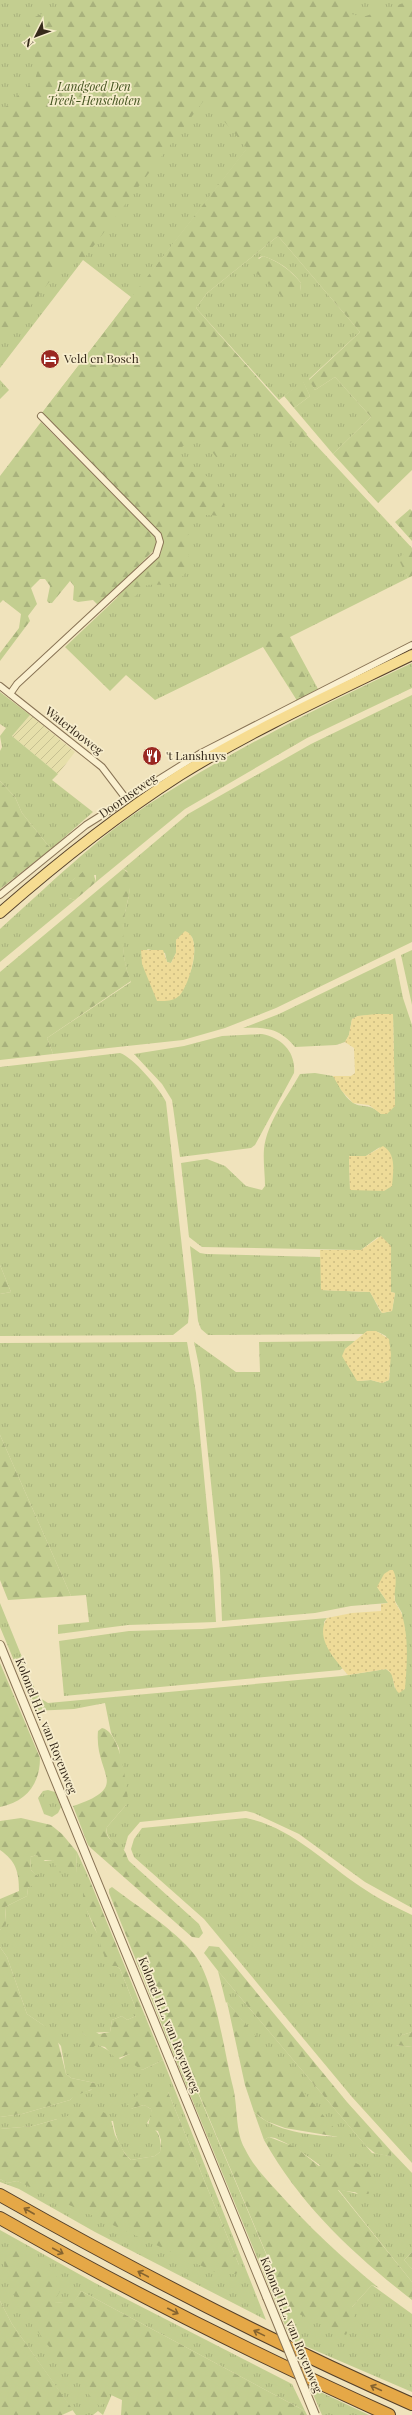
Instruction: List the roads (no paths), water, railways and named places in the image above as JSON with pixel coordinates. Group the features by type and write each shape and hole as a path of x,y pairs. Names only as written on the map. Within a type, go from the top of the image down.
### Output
{"highway":[{"path":"0,2195 169,2288 322,2363 412,2404"},
{"path":"0,2218 159,2304 318,2383 389,2415"}],"main road":[{"name":"Doornseweg","path":"0,913 67,856 119,817 181,775 274,723 412,655"}],"street":[{"path":"10,694 17,684 156,554 160,542 158,535 41,416"},
{"name":"Doornseweg","path":"0,895 86,825 201,754 412,645"},
{"name":"Waterlooweg","path":"0,686 102,768 127,800"},
{"name":"Kolonel H.L. van Royenweg","path":"0,1645 315,2415"}],"place":[{"name":"Veld en Bosch","path":"50,359"},
{"name":"'t Lanshuys","path":"152,756"}],"park label":[{"name":"Landgoed Den Treek-Henschoten","path":"94,94"}]}
